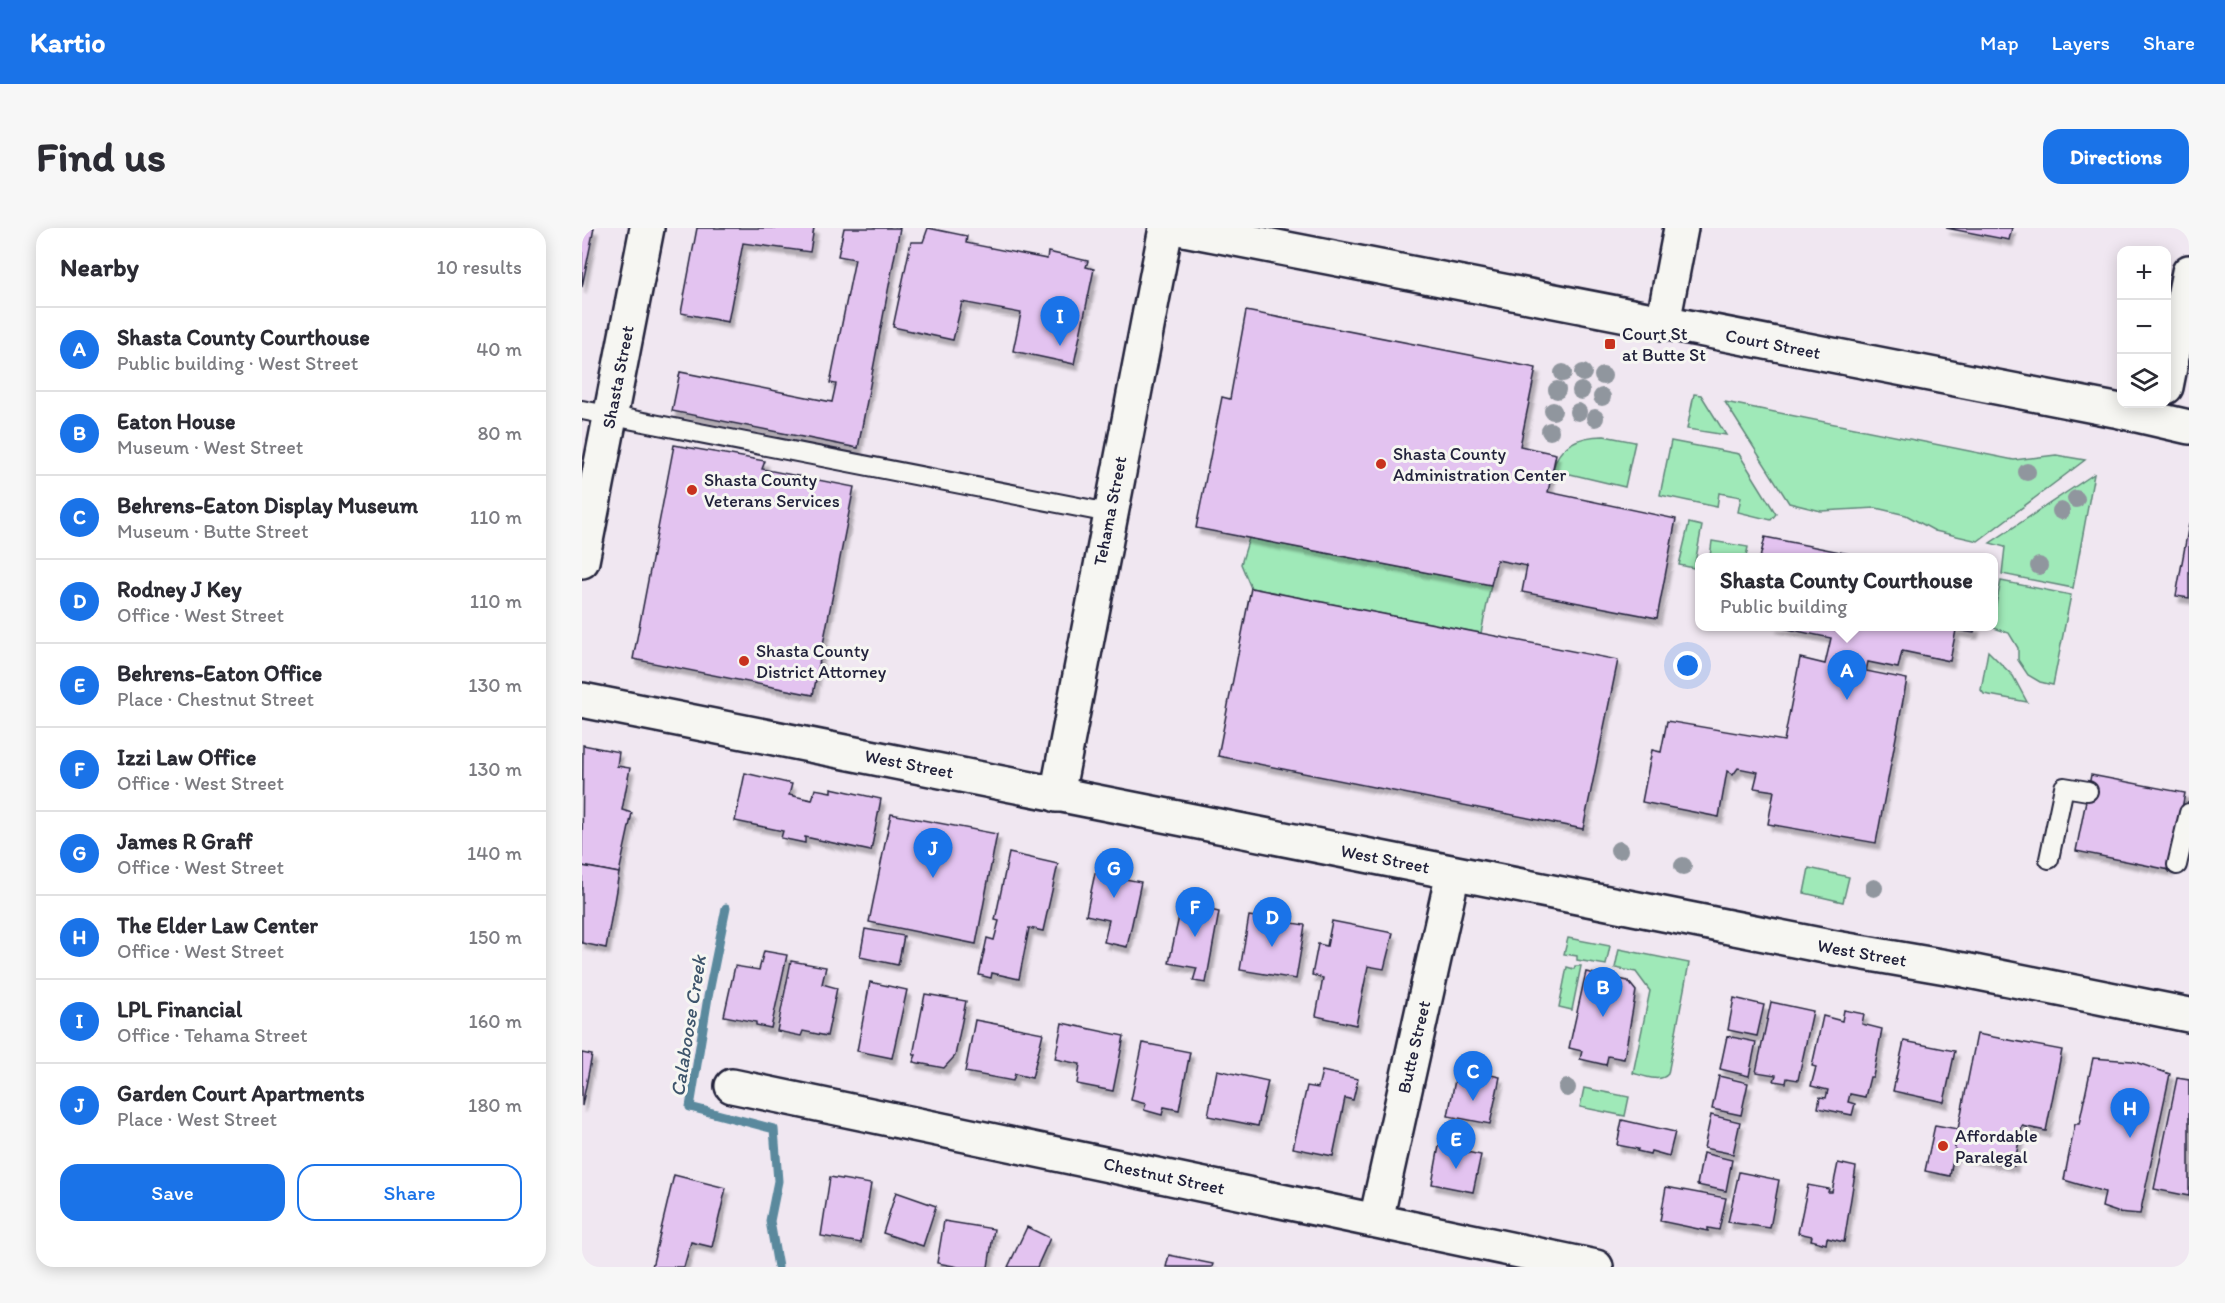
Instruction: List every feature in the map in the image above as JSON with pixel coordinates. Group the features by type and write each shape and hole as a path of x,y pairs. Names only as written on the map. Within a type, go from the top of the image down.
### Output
{"street":[{"name":"Shasta Street","path":"582,561 597,412 647,228"},
{"name":"Tehama Street","path":"1057,795 1109,513 1166,228"},
{"name":"Court Street","path":"1179,228 2115,410 2170,417"},
{"path":"1663,323 1681,228"},
{"path":"2171,362 2189,272"},
{"name":"West Street","path":"582,700 1830,947 1964,970 2189,1015"},
{"name":"Butte Street","path":"1376,1220 1453,873"},
{"name":"Chestnut Street","path":"732,1086 1376,1220 1468,1254 1596,1267"}],"lane":[{"path":"597,412 1109,513"},
{"path":"2049,859 2064,787 2088,791"},
{"path":"2177,866 2187,808"}],"green space":[{"path":"1694,394 1701,395 1726,435 1687,429"},
{"path":"1725,402 2014,460 2056,455 2085,460 1978,541 1935,531 1906,515 1876,508 1821,511 1789,503"},
{"path":"1604,436 1635,442 1625,487 1553,470 1560,454 1571,444 1586,438"},
{"path":"1671,441 1739,454 1776,514 1771,520 1738,512 1741,497 1719,493 1717,507 1660,495"},
{"path":"2094,474 2073,588 2002,574 2005,547 1990,543"},
{"path":"1689,523 1702,526 1695,553 1694,568 1679,565"},
{"path":"1249,538 1491,585 1481,633 1251,588 1241,564"},
{"path":"1712,541 1748,547 1747,553 1710,553"},
{"path":"2001,581 2071,595 2053,685 2040,682 2028,675 2018,660 2018,648 2009,633 1998,629 1998,595"},
{"path":"1988,651 2013,676 2027,702 1984,694 1981,690"},
{"path":"1809,868 1849,877 1843,902 1804,893"},
{"path":"1568,938 1610,946 1606,965 1577,960 1577,956 1564,954"},
{"path":"1619,949 1689,963 1668,1074 1665,1077 1652,1078 1633,1073 1650,991 1636,972 1615,968"},
{"path":"1575,966 1581,966 1572,1010 1559,1007 1567,967 1574,969"},
{"path":"1584,1088 1629,1097 1625,1116 1580,1107"}],"building":[{"path":"582,228 594,228 582,287"},
{"path":"697,228 814,228 810,252 743,243 728,322 681,313"},
{"path":"844,228 900,228 858,448 672,411 680,372 832,402 836,384 830,383 855,259 838,256"},
{"path":"928,228 967,236 966,243 1047,259 1048,252 1088,261 1086,267 1094,269 1074,364 1013,351 1021,313 962,302 953,340 893,327 911,242 923,242"},
{"path":"1946,228 2012,228 2009,240"},
{"name":"Shasta County Administration Center","path":"1246,311 1536,368 1520,446 1556,454 1548,492 1676,519 1657,618 1522,592 1527,566 1497,560 1491,585 1196,528 1222,397 1230,399"},
{"path":"674,445 765,461 762,469 854,487 813,695 633,659"},
{"path":"2189,524 2189,598 2176,596"},
{"path":"1765,537 1845,553 1761,553"},
{"path":"1251,588 1618,660 1583,829 1218,756"},
{"path":"1797,631 1956,631 1950,661 1902,651 1898,668 1868,662 1866,671 1907,679 1876,843 1768,824 1774,791 1754,788 1758,772 1738,768 1733,775 1727,771 1719,817 1642,802 1652,750 1661,752 1667,721 1784,741 1800,658 1825,664 1831,638"},
{"path":"583,745 619,752 617,766 630,768 622,810 632,813 619,873 582,866"},
{"path":"745,773 792,784 789,795 812,800 815,789 831,792 831,788 881,799 871,851 805,837 805,843 781,838 783,831 735,821"},
{"path":"2091,775 2185,793 2170,870 2076,851"},
{"path":"891,814 997,834 976,944 869,922"},
{"path":"1009,853 1058,864 1043,931 1029,928 1019,979 992,973 991,978 979,975 987,938 994,940 999,921 995,920"},
{"path":"582,866 619,873 606,948 582,943"},
{"path":"1095,873 1141,882 1127,947 1104,942 1109,920 1086,915"},
{"path":"1184,893 1209,897 1206,909 1219,912 1206,983 1193,981 1197,968 1169,963"},
{"path":"1249,916 1305,925 1296,979 1240,970"},
{"path":"1332,921 1393,933 1384,969 1368,966 1356,1025 1316,1016 1323,978 1312,975 1318,944 1327,946"},
{"path":"865,929 904,936 898,965 860,957"},
{"path":"764,951 787,955 771,1028 756,1025 756,1022 724,1016 735,966 759,970"},
{"path":"791,961 826,967 822,984 837,988 827,1036 803,1031 801,1036 777,1031"},
{"path":"1586,972 1628,981 1636,991 1624,1059 1608,1056 1606,1065 1580,1059 1582,1051 1569,1048"},
{"path":"870,982 907,990 892,1058 857,1051"},
{"path":"925,994 966,1001 955,1056 944,1068 913,1062"},
{"path":"1734,998 1764,1005 1757,1036 1728,1030"},
{"path":"1771,1002 1813,1011 1798,1080 1787,1078 1786,1083 1774,1081 1776,1075 1756,1072"},
{"path":"1844,1010 1864,1014 1862,1024 1882,1029 1873,1077 1870,1077 1865,1097 1850,1094 1848,1102 1855,1104 1852,1115 1818,1108 1820,1097 1826,1098 1828,1090 1811,1086 1816,1067 1812,1066 1823,1016 1842,1021"},
{"path":"975,1020 1043,1033 1032,1078 1015,1074 1013,1081 965,1072"},
{"path":"1062,1023 1124,1036 1113,1091 1077,1084 1080,1064 1055,1059"},
{"path":"1977,1034 2062,1050 2046,1131 2022,1126 2014,1166 1953,1154"},
{"path":"1727,1036 1756,1042 1749,1076 1720,1069"},
{"path":"1904,1041 1955,1051 1944,1102 1893,1091"},
{"path":"1143,1043 1190,1052 1179,1110 1164,1107 1162,1115 1144,1110 1146,1104 1131,1100"},
{"path":"582,1053 592,1055 582,1106"},
{"path":"2093,1058 2132,1061 2170,1074 2140,1214 2117,1212 2102,1207 2105,1192 2064,1180 2075,1124 2079,1124"},
{"path":"1217,1070 1268,1081 1258,1126 1208,1116"},
{"path":"1322,1071 1358,1079 1353,1100 1345,1098 1333,1156 1293,1148 1307,1086 1318,1088"},
{"path":"1482,1073 1500,1077 1490,1124 1448,1116 1455,1080 1479,1085"},
{"path":"1719,1076 1748,1083 1741,1115 1712,1109"},
{"path":"2177,1078 2189,1080 2189,1196 2154,1189"},
{"path":"1711,1115 1740,1122 1733,1154 1704,1148"},
{"path":"1622,1120 1675,1132 1669,1156 1651,1151 1650,1154 1617,1145"},
{"name":"Affordable Paralegal","path":"1935,1125 1958,1129 1950,1176 1925,1171"},
{"path":"1439,1146 1481,1155 1473,1192 1432,1184"},
{"path":"1703,1153 1732,1160 1726,1191 1697,1185"},
{"path":"1838,1163 1856,1167 1844,1242 1827,1238 1826,1244 1811,1240 1812,1236 1798,1233 1808,1185 1829,1189 1828,1192 1832,1192"},
{"path":"1739,1172 1779,1180 1770,1228 1728,1222"},
{"path":"674,1175 726,1188 712,1247 691,1242 684,1267 652,1267"},
{"path":"830,1177 871,1184 861,1243 821,1236"},
{"path":"1666,1187 1726,1198 1719,1230 1708,1228 1708,1231 1660,1221"},
{"path":"896,1192 936,1206 923,1246 883,1233"},
{"path":"944,1221 994,1229 988,1267 959,1267 937,1263"},
{"path":"1027,1227 1050,1238 1037,1267 1008,1267"},
{"path":"1169,1255 1213,1264 1212,1267 1166,1267"}],"waterway":[{"name":"Calaboose Creek","path":"726,908 708,997 690,1107 774,1129 778,1181 770,1221 778,1267"}],"place":[{"name":"Court St at Butte St","path":"1610,344"},
{"name":"LPL Financial","path":"1060,346"},
{"name":"Shasta County Administration Center","path":"1381,464"},
{"name":"Shasta County Veterans Services","path":"692,490"},
{"name":"Shasta County District Attorney","path":"744,661"},
{"name":"Shasta County Courthouse","path":"1847,700"},
{"name":"Garden Court Apartments","path":"933,878"},
{"name":"James R Graff","path":"1114,898"},
{"name":"Izzi Law Office","path":"1195,937"},
{"name":"Rodney J Key","path":"1272,947"},
{"name":"Eaton House","path":"1603,1017"},
{"name":"Behrens-Eaton Display Museum","path":"1473,1101"},
{"name":"The Elder Law Center","path":"2130,1138"},
{"name":"Affordable Paralegal","path":"1943,1146"},
{"name":"Behrens-Eaton Office","path":"1456,1169"}]}
